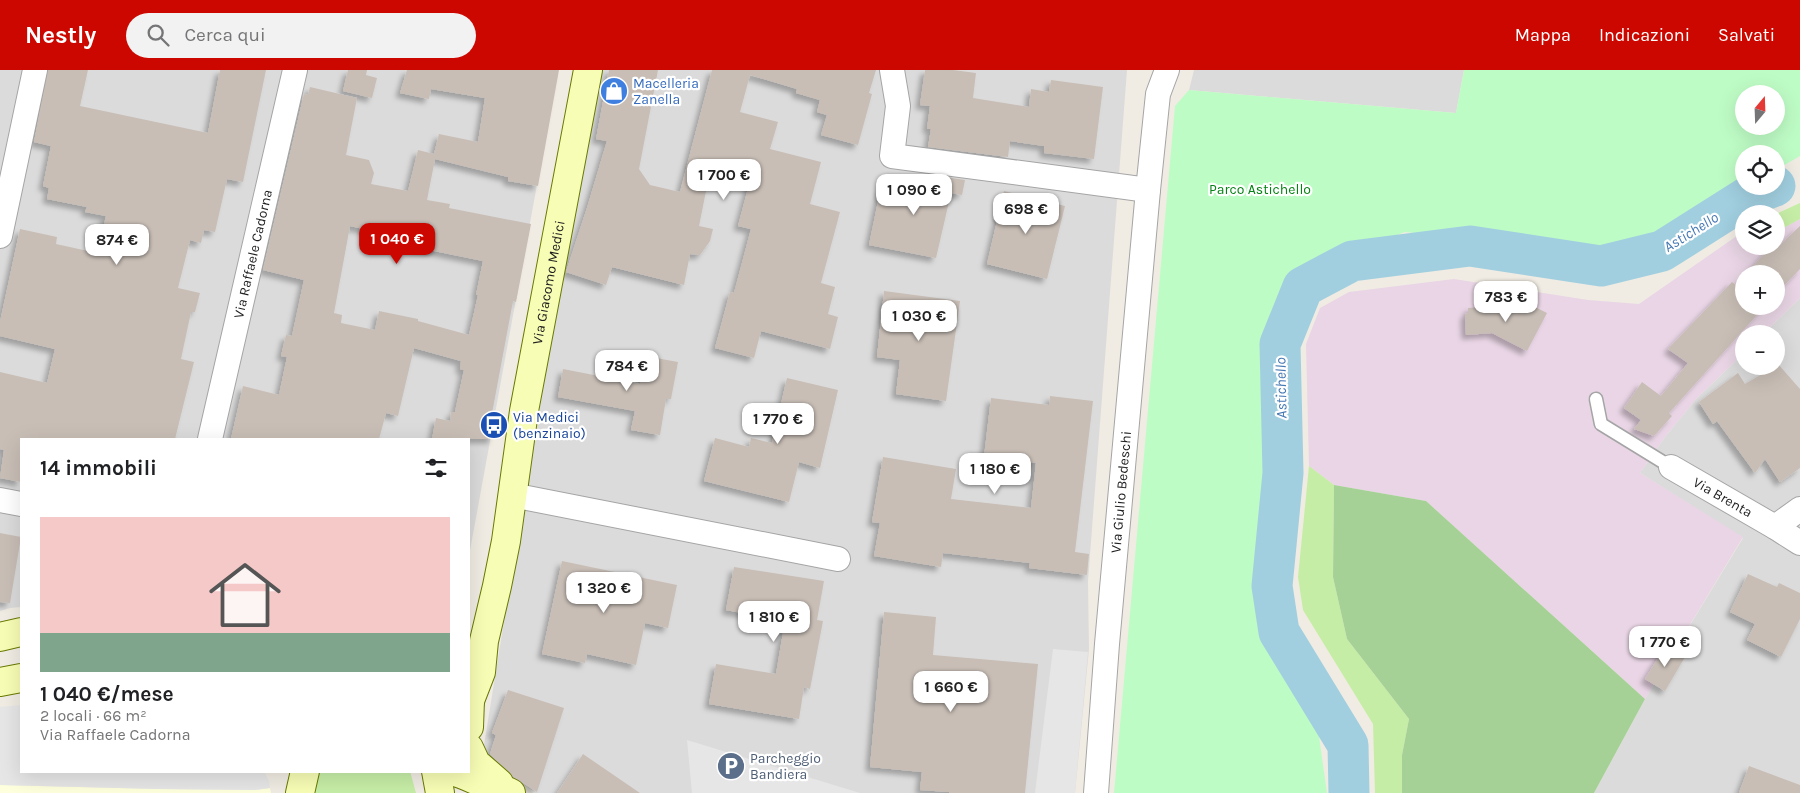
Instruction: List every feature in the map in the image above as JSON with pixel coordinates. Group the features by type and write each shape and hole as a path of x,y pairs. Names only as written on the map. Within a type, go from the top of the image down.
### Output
{"main road":[{"name":"Via Giacomo Medici","path":"470,701 481,672 476,650 497,586 524,412 588,70"},
{"path":"0,637 20,632"},
{"path":"0,682 20,678"},
{"path":"470,750 476,763 508,791"},
{"path":"436,773 440,793"},
{"path":"460,773 508,791"}],"street":[{"path":"0,236 35,70"},
{"name":"Via Raffaele Cadorna","path":"210,438 295,70"},
{"path":"892,70 898,106 892,156 1148,190"},
{"name":"Via Giulio Bedeschi","path":"1096,793 1107,644 1148,190 1158,94 1167,70"},
{"name":"Via Brenta","path":"1670,467 1800,543"},
{"path":"512,495 838,560"},
{"path":"0,500 20,504"},
{"path":"1775,527 1800,509"}],"lane":[{"path":"1596,399 1601,424 1670,467"}],"shaded area":[{"path":"0,70 558,70 470,551 470,438 20,438 20,607 0,611"},
{"path":"598,70 1127,70 1088,581 1089,649 1075,793 536,793 494,765 483,751 522,511"},
{"path":"1194,70 1464,70 1456,113 1189,90"},
{"path":"1800,219 1800,298 1785,313 1785,265 1735,265 1735,315 1783,315 1772,325 1735,325 1735,362 1696,399 1665,437 1640,473 1743,537 1645,699 1426,501 1334,485 1309,466 1306,344 1320,308 1349,292 1454,279 1588,300 1639,304 1735,237 1735,255 1785,255 1785,227"},
{"path":"1800,298 1800,793 1594,793 1645,699 1743,538 1640,473 1665,437 1696,399 1735,362 1735,375 1785,375 1785,325 1772,325 1783,315 1785,315 1785,313"},
{"path":"1053,649 1088,652 1075,793 1035,793"},
{"path":"20,705 20,773 265,773 270,788 255,790 158,789 0,785 0,707"},
{"name":"Parcheggio Bandiera","path":"687,740 860,793 692,793"},
{"path":"0,785 158,789 255,790 270,788 271,793 0,793"}],"green space":[{"name":"Parco Astichello","path":"1464,70 1800,70 1800,156 1785,165 1785,145 1735,145 1736,195 1684,227 1578,251 1405,232 1295,275 1268,386 1262,626 1317,722 1327,793 1114,793 1175,106 1189,90 1456,113"},
{"path":"1800,203 1800,219 1785,227 1785,210"},
{"path":"1309,466 1334,485 1333,577 1347,639 1409,719 1402,755 1402,793 1375,793 1373,724 1303,610 1298,577"},
{"path":"1334,485 1426,501 1645,699 1594,793 1402,793 1402,755 1409,719 1347,639 1333,577"},
{"path":"319,773 411,773 416,793 313,793"}],"building":[{"path":"48,70 88,70 80,106 208,133 220,70 266,70 243,182 227,179 215,232 204,230 201,243 190,240 178,288 200,293 195,312 191,312 181,359 194,362 175,438 20,438 20,482 0,478 4,450 0,449 0,372 47,383 55,349 0,336 0,322 20,229 57,237 56,244 97,253 106,216 85,212 87,207 47,199 49,188 43,186 51,146 34,142"},
{"path":"348,70 367,70 366,75 377,78 372,98 343,91"},
{"path":"407,70 559,70 538,186 508,181 508,177 435,159 427,200 450,204 449,208 531,224 516,302 513,301 490,424 484,423 483,428 494,430 493,439 432,438 436,418 450,421 451,412 455,412 464,370 460,369 461,361 414,348 398,416 386,413 379,438 231,438 243,386 279,395 287,357 281,356 286,335 292,336 304,280 263,270 304,94 308,95 310,87 357,98 346,155 369,160 374,173 371,184 408,191 418,150 434,154 439,134 478,142 485,98 431,89 429,99 400,93","holes":["350,226 391,235 390,242 483,261 469,335 418,321 418,319 379,311 375,330 341,323 342,315 334,313"]},
{"path":"609,70 658,70 639,169 650,185 680,192 712,70 876,70 869,93 872,94 858,145 821,135 827,115 817,112 820,100 796,93 797,89 750,75 740,112 778,122 770,149 821,162 810,204 840,212 821,283 835,287 828,314 838,317 830,349 761,331 754,358 715,348 730,292 734,293 751,229 738,226 750,181 710,171 699,226 713,229 710,241 700,255 690,254 684,285 612,267 606,285 566,272 607,141 596,139"},
{"path":"925,70 953,70 976,73 973,98 1029,107 1031,89 1049,92 1051,80 1103,87 1094,159 1044,153 1044,146 1010,141 1008,157 928,147 931,129 927,129 930,106 920,105"},
{"path":"933,175 965,180 962,195 951,193 936,258 869,245 881,187 895,190 896,183 930,190"},
{"path":"1004,191 1065,206 1047,279 987,264"},
{"path":"1800,226 1800,269 1785,285 1785,265 1754,265 1763,255 1785,255 1785,240"},
{"path":"1732,282 1735,284 1735,315 1757,315 1748,325 1735,325 1735,339 1669,413 1672,416 1654,436 1634,429 1641,420 1624,408 1642,382 1661,396 1688,363 1668,349"},
{"path":"884,291 960,301 946,401 896,394 900,360 877,357"},
{"path":"1527,303 1547,313 1527,351 1492,333 1466,335 1465,314 1468,313 1468,308"},
{"path":"645,356 678,362 671,399 666,399 660,435 631,430 635,411 558,397 563,369 640,384"},
{"path":"1785,372 1800,389 1800,468 1780,482 1765,459 1755,473 1717,421 1713,424 1699,402 1735,375 1739,375 1745,384 1760,375 1785,375"},
{"path":"787,378 838,390 820,468 799,462 789,502 704,481 715,438 749,447 751,438 772,443"},
{"path":"1050,396 1093,401 1075,552 1089,554 1087,575 1029,568 1030,563 943,553 941,567 874,556 880,523 872,522 883,457 956,469 951,499 1031,508 1036,463 984,457 991,398 1049,405"},
{"path":"0,533 20,537 20,543 10,603 0,602"},
{"path":"562,561 677,585 668,628 645,623 636,665 587,654 585,663 542,654"},
{"path":"734,567 824,581 817,620 823,621 810,689 804,687 799,719 709,704 716,664 776,674 785,621 726,610"},
{"path":"1748,574 1777,587 1779,583 1800,593 1800,619 1781,657 1747,640 1755,624 1730,612"},
{"path":"884,612 936,617 933,655 1038,664 1025,793 949,793 920,790 922,772 870,767"},
{"path":"1666,645 1685,657 1665,691 1645,679"},
{"path":"508,690 564,708 537,792 512,776 490,754 496,735 492,733"},
{"path":"583,754 640,793 557,793"},
{"path":"1749,766 1800,785 1800,793 1739,793"}],"waterway":[{"name":"Astichello","path":"1349,793 1348,745 1279,632 1272,586 1283,473 1280,344 1303,287 1352,261 1470,246 1601,266 1662,251 1752,195"}],"place":[{"name":"Macelleria Zanella","path":"614,91"},
{"name":"Via Medici (benzinaio)","path":"494,425"},
{"name":"Parcheggio Bandiera","path":"731,766"}]}
